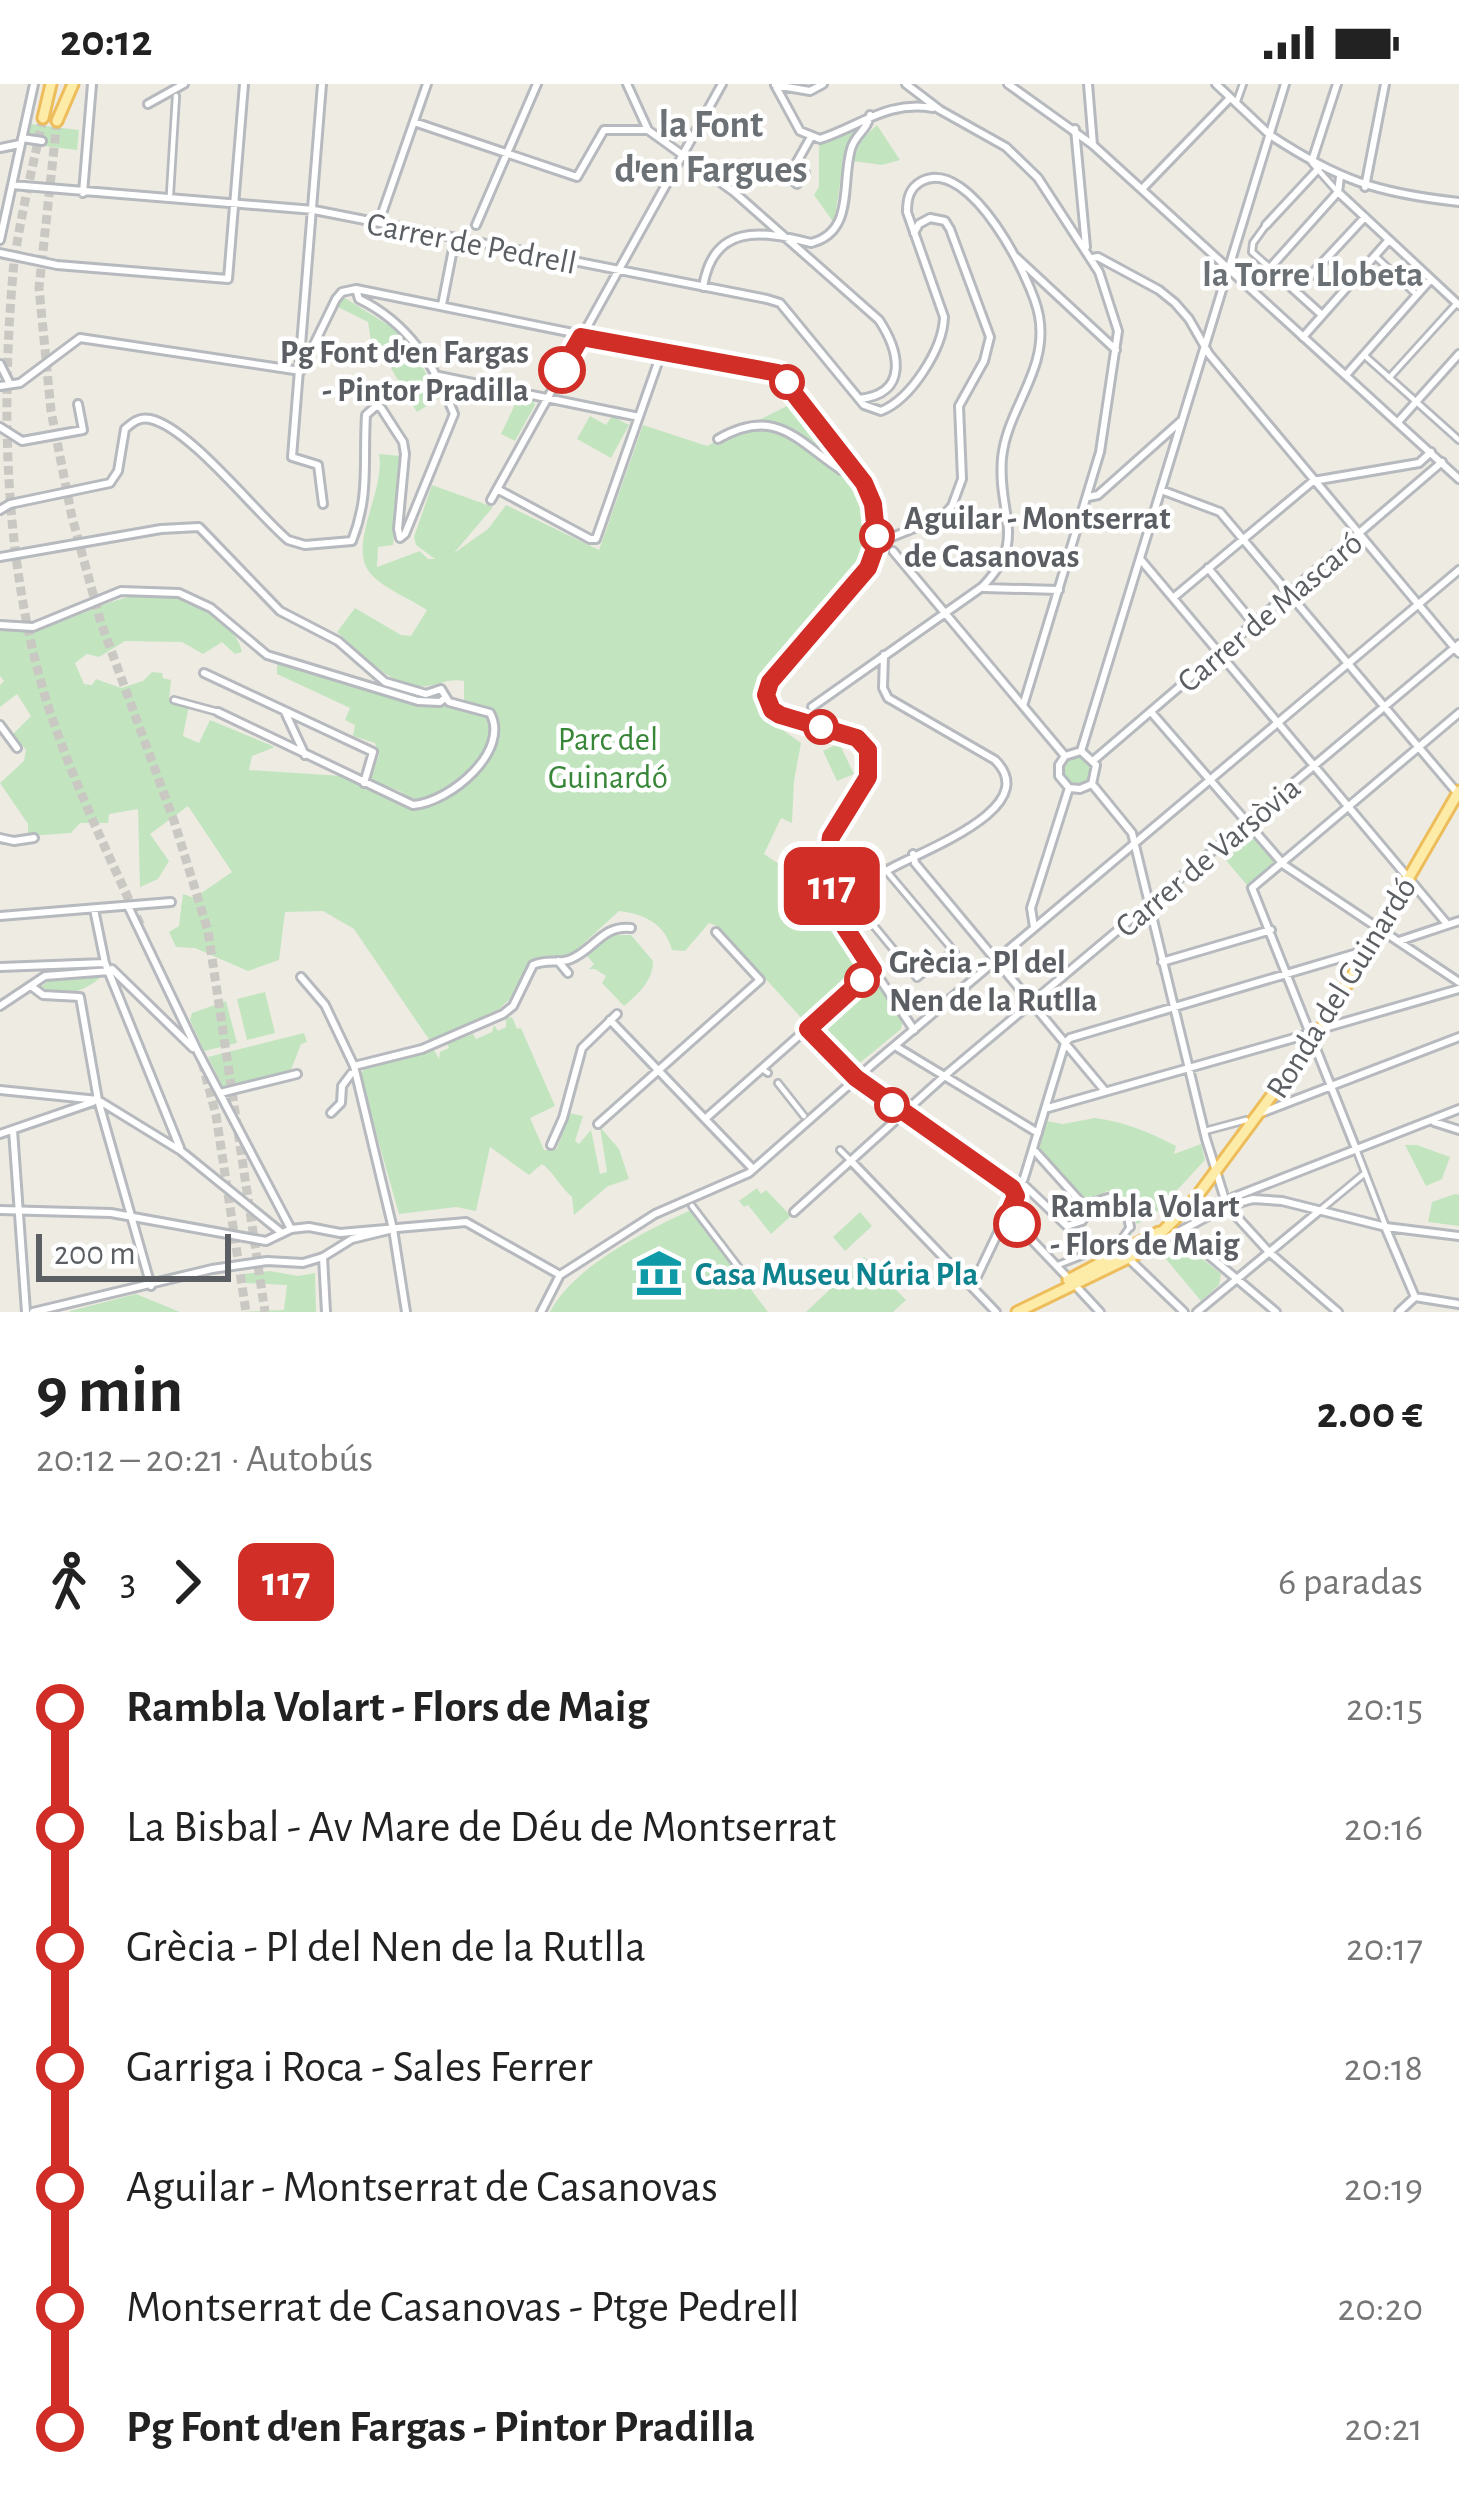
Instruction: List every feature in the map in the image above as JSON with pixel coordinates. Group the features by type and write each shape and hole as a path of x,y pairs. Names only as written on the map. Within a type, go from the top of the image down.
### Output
{"main road":[{"path":"43,118 51,84"},
{"path":"57,122 73,84"},
{"path":"48,98 63,101"},
{"name":"Ronda del Guinardó","path":"1006,1312 1143,1251 1195,1199 1316,1034 1458,793"},
{"name":"Ronda del Guinardó","path":"1017,1312 1164,1230"}],"street":[{"path":"0,240 34,84"},
{"path":"83,193 92,84"},
{"path":"148,104 184,84"},
{"path":"0,253 57,265 228,279 244,84"},
{"path":"322,84 292,457 317,464 322,504"},
{"path":"379,222 427,84"},
{"path":"476,225 537,84"},
{"path":"627,84 648,130"},
{"path":"491,500 722,84"},
{"path":"775,85 810,91 824,84"},
{"path":"906,84 1006,148 1038,178 1088,254 1118,331 1105,434 1023,706"},
{"path":"1008,84 1075,129 1459,479"},
{"path":"1088,84 1093,145"},
{"path":"1216,84 1270,135 1316,167 1365,187 1459,202"},
{"path":"1142,190 1233,100 1243,84"},
{"path":"1081,751 1285,84"},
{"path":"1322,315 1252,252 1253,242 1316,167 1337,84"},
{"path":"1365,187 1385,84"},
{"path":"775,85 789,116 811,137 834,134 900,106 940,110"},
{"path":"170,194 176,95"},
{"path":"703,287 713,253 738,236 819,241 839,224 852,143 869,125 870,115"},
{"path":"414,122 577,177 604,130 648,130 683,152 878,320 894,343 892,384 875,398 859,399"},
{"path":"1075,129 1088,254"},
{"path":"805,173 797,184 789,176 811,137"},
{"path":"0,148 42,141"},
{"path":"1316,167 1458,304 1389,378"},
{"path":"1251,289 1338,192 1340,177"},
{"path":"812,706 982,587 1000,566 1010,542 1001,501 1003,454 1034,373 1041,334 1039,312 1011,251 979,202 942,178 925,179 910,192 906,207 914,233"},
{"name":"Carrer de Pedrell","path":"12,185 314,210 780,303 859,399 881,411 908,391 944,330 944,317 914,233"},
{"path":"1296,291 1365,217"},
{"path":"877,543 929,525 952,506 962,479 958,406 989,349 989,325 945,221 930,218 914,233"},
{"path":"442,305 454,239"},
{"path":"1303,337 1389,240"},
{"path":"1011,251 1112,342 1117,353"},
{"path":"1088,254 1159,290 1190,319 1204,348 1457,648"},
{"path":"1375,256 1418,295"},
{"path":"1346,375 1431,279"},
{"path":"301,371 336,298 342,291 360,289 778,373 852,464 873,504 877,543 868,568 770,682 766,695 772,710 780,715 857,738 868,750 868,777 829,844 832,905 914,1030"},
{"path":"0,510 110,483 118,471 125,429 136,420 148,419 187,441 288,540 316,546 352,541 366,500 366,415 376,406 403,442 400,538 454,414 407,331 388,314 359,299 360,289"},
{"path":"0,364 4,384 20,383 80,338 301,371"},
{"path":"496,489 594,540 662,351"},
{"path":"1364,355 1459,440"},
{"path":"1398,422 1459,355"},
{"path":"434,375 639,417"},
{"path":"0,427 22,441 83,430 77,404"},
{"path":"1088,497 1098,495 1182,420"},
{"path":"718,439 748,427 772,426 796,436 841,470 852,464"},
{"path":"1173,598 1313,481 1419,463 1431,452"},
{"name":"Carrer de Mascaró","path":"1094,760 1442,462"},
{"path":"1161,490 1220,512 1458,793"},
{"path":"0,557 160,529 199,527 280,611 338,641 385,682 440,702 445,698 490,713 495,737 466,781 441,800 413,805 218,712 174,700"},
{"path":"893,550 1064,756"},
{"path":"1141,560 1448,924"},
{"path":"1208,568 1254,623"},
{"path":"541,1312 560,1275 657,1213 754,1170 856,1078 1459,569"},
{"path":"982,587 1059,590"},
{"path":"0,626 33,627 122,591 179,592 211,608 267,655 404,697 433,697"},
{"name":"Carrer de Varsòvia","path":"794,1212 1031,1002 1457,648"},
{"path":"884,656 883,688 888,698 995,760 1007,779 1003,800 988,816 885,870 954,951 942,958"},
{"path":"204,673 373,752 364,783"},
{"path":"284,709 305,756"},
{"path":"1150,712 1282,863 1459,985"},
{"path":"1415,1297 1331,1085 1316,1034 1252,888 1459,713"},
{"path":"0,725 17,748"},
{"path":"1081,751 1094,760 1097,770 1091,784 1070,788 1059,776 1059,765 1064,756 1081,751"},
{"path":"1091,784 1135,842 1204,1131 1227,1207 1269,1252 1338,1312"},
{"path":"1034,927 1031,908 1070,788"},
{"path":"0,838 34,838"},
{"path":"913,854 915,863 1105,1091"},
{"path":"832,905 851,898 917,978 933,965"},
{"path":"0,916 171,902"},
{"path":"128,906 185,1034 220,1093 286,1231"},
{"path":"94,909 108,967 181,1151"},
{"path":"1399,940 1459,921"},
{"path":"331,1113 353,1070 422,1049 503,1014 513,1006 533,965 574,958 611,929 631,928"},
{"path":"1162,962 1271,930"},
{"path":"598,1124 760,980 716,932"},
{"path":"972,1287 1022,1184 1065,1043 1074,1035 1367,950"},
{"path":"558,961 568,973"},
{"path":"0,967 108,967 185,1034"},
{"path":"0,1006 45,976 108,967"},
{"path":"705,1119 873,970"},
{"path":"301,977 325,1005 353,1070 393,1228 406,1312"},
{"path":"1046,1108 1316,1034 1459,985"},
{"path":"31,986 43,994 80,997 98,1100 152,1286"},
{"path":"551,1145 581,1048 614,1017 657,1072 754,1170"},
{"path":"808,1029 856,1078 1006,1184 1016,1196"},
{"path":"1261,1113 1459,1037"},
{"path":"895,1046 1038,1132"},
{"path":"220,1093 297,1074"},
{"path":"778,1083 805,1116"},
{"path":"0,1090 98,1100 181,1151 286,1231"},
{"path":"0,1134 98,1100"},
{"path":"1227,1207 1234,1198 1459,1109"},
{"path":"1204,1131 1246,1120"},
{"path":"1430,1121 1459,1130"},
{"path":"13,1130 30,1312 66,1308 212,1269 267,1261 294,1264 323,1256 352,1239 393,1228"},
{"path":"1033,1149 1087,1209"},
{"path":"840,1150 996,1312"},
{"path":"1197,1312 1365,1173"},
{"path":"1022,1184 1064,1224 1077,1224 1098,1200 1115,1199 1128,1209 1130,1227 1120,1240 1056,1266"},
{"path":"1143,1251 1227,1207 1266,1199 1386,1227 1459,1236"},
{"path":"692,1206 748,1282"},
{"path":"0,1210 132,1216 266,1241 286,1231 322,1228 340,1233 466,1222 560,1275"},
{"path":"1008,1215 1100,1312"},
{"path":"1180,1231 1276,1312"},
{"path":"335,1248 341,1242 340,1233"},
{"path":"266,1241 261,1252 267,1261"},
{"path":"323,1256 326,1312"},
{"path":"1129,1258 1184,1312"},
{"path":"1415,1297 1459,1304"},
{"path":"1399,1312 1415,1297"},
{"path":"1441,1312 1442,1302"}],"green space":[{"path":"864,123 845,151 834,223 814,195 819,187 819,143"},
{"path":"30,124 79,130 77,150 44,146 44,136 28,135"},
{"path":"877,125 900,160 882,165 853,161 861,140"},
{"path":"345,298 401,333 441,397 417,412 389,365 374,360 368,322 336,306"},
{"path":"518,398 533,400 535,405 515,441 501,434"},
{"name":"Parc del Guinardó","path":"795,402 853,475 869,516 871,539 867,563 762,684 759,713 801,743 792,823 781,818 764,854 785,868 793,881 825,881 828,912 863,974 807,1024 717,926 709,923 685,951 672,950 653,922 619,911 573,953 529,962 510,999 499,1009 430,1041 354,929 323,911 285,912 279,960 248,971 195,948 176,947 169,932 179,926 183,894 194,898 232,872 188,806 150,834 169,861 158,879 140,887 138,809 109,814 108,823 80,823 71,833 28,836 28,824 0,783 24,761 26,750 13,734 31,716 17,694 0,707 4,681 0,630 53,624 133,596 159,593 187,599 214,616 235,636 242,652 235,654 222,642 203,654 182,642 125,641 99,657 87,654 75,663 84,684 92,685 96,679 121,688 143,681 152,672 162,673 171,680 169,701 189,705 183,736 199,743 210,720 275,747 252,756 249,770 342,776 399,800 402,792 370,780 379,755 375,743 353,736 355,725 345,720 350,708 277,674 277,662 417,704 459,707 464,700 464,681 423,686 394,679 337,632 355,608 411,636 427,610 383,584 364,562 364,533 380,469 379,454 401,456 393,545 378,547 377,567 420,551 435,559 416,545 414,537 432,485 493,507 454,553 488,529 506,505 599,550 643,425 707,446"},
{"path":"590,416 606,425 612,416 629,425 611,458 577,439"},
{"path":"839,743 854,774 837,781 823,751"},
{"path":"1077,754 1088,759 1093,770 1088,781 1077,786 1066,781 1061,770 1066,759"},
{"path":"1240,831 1248,832 1281,870 1253,892 1218,851"},
{"path":"611,935 631,935 653,961 648,981 624,1006 602,983 606,976 589,969 594,964 587,956"},
{"path":"104,974 74,991 41,987 51,979"},
{"path":"872,978 903,1021 901,1029 861,1062 850,1065 817,1027"},
{"path":"265,992 275,1033 247,1040 237,999"},
{"path":"226,1001 237,1043 204,1051 190,1020 192,1013"},
{"path":"512,1017 555,1106 530,1118 544,1150 557,1149 569,1113 583,1116 575,1141 579,1144 591,1130 600,1174 607,1172 600,1127 619,1149 629,1179 608,1186 574,1215 572,1197 546,1167 542,1164 529,1175 490,1147 476,1211 456,1207 399,1214 360,1076 364,1069 434,1050 439,1059 440,1052 449,1048 447,1044 473,1034 476,1039 492,1032 494,1025 498,1031"},
{"path":"304,1033 307,1042 301,1044 291,1070 223,1087 208,1057"},
{"path":"1095,1118 1156,1136 1176,1146 1174,1154 1201,1144 1205,1160 1154,1215 1137,1224 1119,1196 1107,1191 1085,1204 1038,1152 1046,1121 1063,1124"},
{"path":"1405,1145 1450,1157 1442,1179 1426,1186"},
{"path":"757,1188 761,1194 766,1190 791,1216 771,1234 748,1205 739,1201"},
{"path":"1459,1195 1459,1226 1428,1222 1432,1202"},
{"path":"691,1210 768,1312 550,1312 593,1265"},
{"path":"860,1212 872,1226 845,1251 833,1237"},
{"path":"1182,1242 1221,1274 1219,1285 1201,1301 1161,1253"},
{"path":"864,1257 906,1300 893,1312 806,1312"},
{"path":"270,1271 298,1276 315,1273 316,1312 239,1312 284,1310 287,1285 244,1283 243,1274"},
{"path":"136,1294 180,1312 70,1312 70,1311"}],"tunnel":[{"path":"43,118 14,262 10,318 7,433 15,548 35,661 51,715 141,926"},
{"path":"57,121 39,288 51,411 72,517 101,623 174,821 208,931 265,1312"},
{"path":"202,1062 216,1115 246,1312"}],"bus line":[{"name":"117","path":"562,370 581,337 778,373 864,483 873,504 874,556 770,682 766,695 772,710 780,715 857,738 871,761 868,777 831,837 829,850 833,909 873,970 808,1029 856,1078 1012,1188 1016,1196 1008,1215 1017,1224"}],"place":[{"name":"Pg Font d'en Fargas - Pintor Pradilla","path":"562,370"},
{"name":"Aguilar - Montserrat de Casanovas","path":"877,536"},
{"name":"Grècia - Pl del Nen de la Rutlla","path":"862,980"},
{"name":"Rambla Volart - Flors de Maig","path":"1017,1224"},
{"name":"Casa Museu Núria Pla","path":"659,1273"}],"district":[{"name":"la Font d'en Fargues","path":"711,146"},
{"name":"la Torre Llobeta","path":"1313,273"}]}
